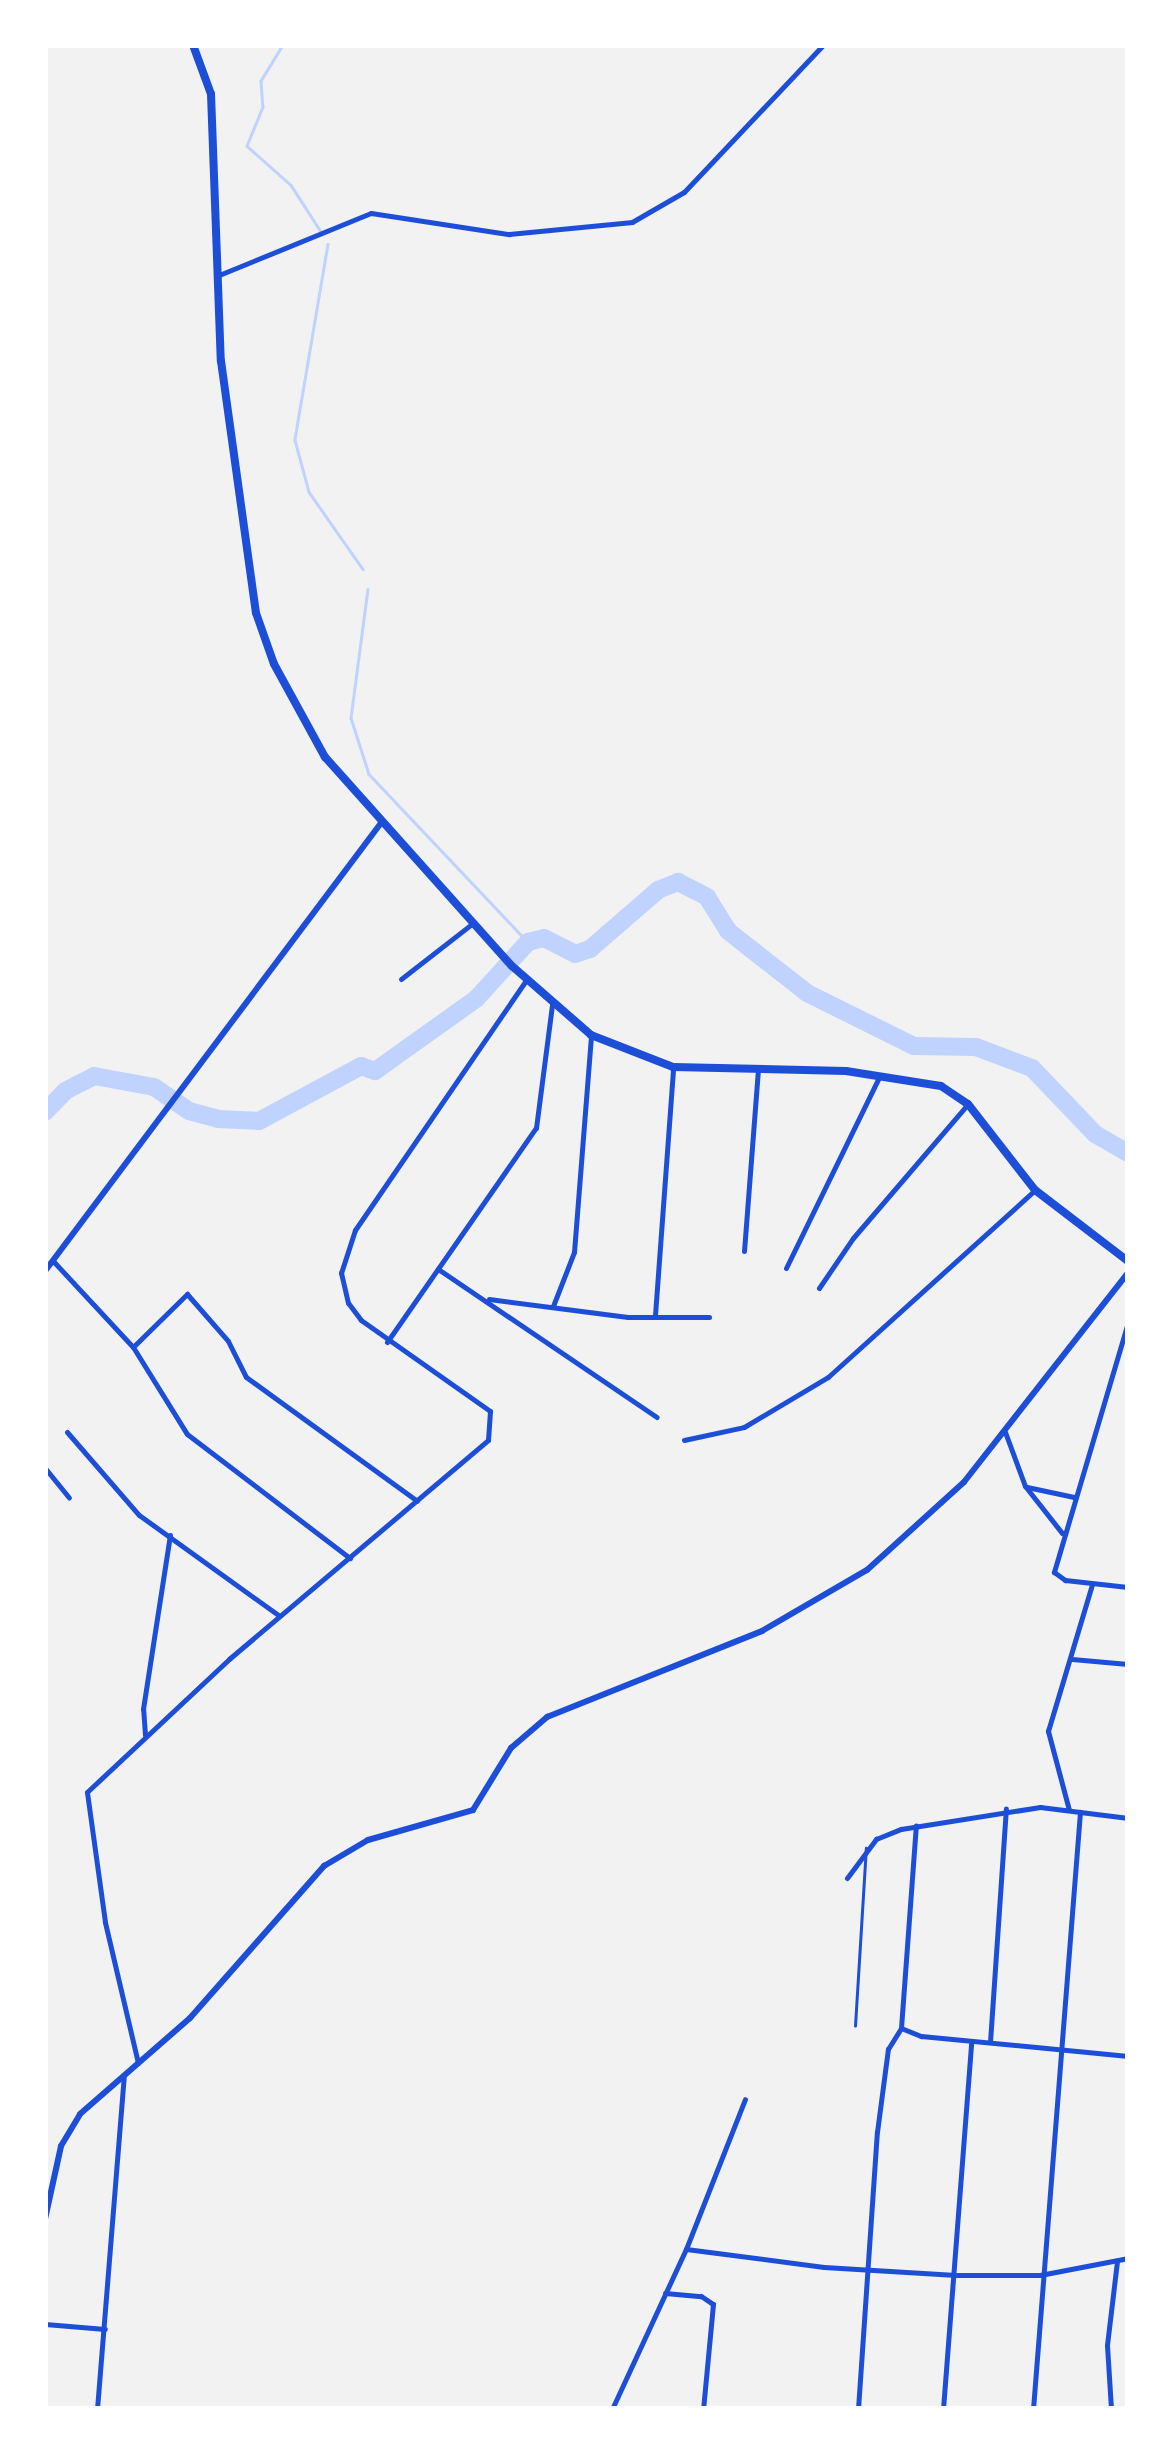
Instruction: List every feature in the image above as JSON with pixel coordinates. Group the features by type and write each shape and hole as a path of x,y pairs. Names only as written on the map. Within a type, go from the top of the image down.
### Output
{"main road":[{"path":"193,45 213,111 221,361 256,614 306,727 380,823 498,952 590,1034 646,1062 673,1067 880,1074 926,1080 968,1104 1036,1190 1128,1260"}],"street":[{"path":"217,276 370,213 509,234 632,222 684,192 823,45"},
{"path":"45,1272 380,823"},
{"path":"401,978 472,923"},
{"path":"138,2063 105,1922 87,1792 279,1615 488,1440 490,1411 387,1342 348,1303 341,1273 347,1244 526,980"},
{"path":"387,1342 536,1128 552,1004"},
{"path":"553,1306 574,1252 590,1034"},
{"path":"654,1314 673,1067"},
{"path":"744,1251 758,1070"},
{"path":"786,1268 880,1074"},
{"path":"819,1288 853,1238 968,1104"},
{"path":"684,1440 744,1427 828,1377 1036,1190"},
{"path":"54,1262 133,1346 187,1434 350,1558"},
{"path":"438,1269 656,1417"},
{"path":"45,2219 54,2175 72,2125 124,2073 209,1999 324,1866 368,1840 474,1810 511,1748 547,1718 684,1666 833,1594 919,1525 1005,1432 1128,1273"},
{"path":"133,1346 187,1294 228,1340 246,1377 416,1500"},
{"path":"486,1299 628,1318 654,1314 710,1317"},
{"path":"1128,1322 1054,1572 1092,1584 1128,1587"},
{"path":"66,1432 124,1502 279,1615"},
{"path":"1005,1432 1025,1486 1063,1534"},
{"path":"45,1468 69,1498"},
{"path":"1025,1486 1074,1497"},
{"path":"146,1736 143,1709 170,1536"},
{"path":"1069,1810 1048,1731 1092,1584"},
{"path":"1072,1659 1128,1664"},
{"path":"990,2042 1006,1809"},
{"path":"847,1878 866,1848 889,1832 916,1826 1006,1809 1069,1810 1128,1818"},
{"path":"1032,2409 1080,1812"},
{"path":"858,2409 886,2060 901,2028 916,1826"},
{"path":"901,2028 970,2042 1128,2056"},
{"path":"943,2409 956,2275 970,2042"},
{"path":"97,2409 124,2073"},
{"path":"612,2409 686,2249 745,2099"},
{"path":"45,2168 54,2175"},
{"path":"686,2249 870,2270 956,2275 1040,2276 1128,2258"},
{"path":"1112,2409 1107,2345 1117,2261"},
{"path":"665,2293 701,2296 713,2304 703,2409"},
{"path":"45,2324 106,2329"}],"lane":[{"path":"854,2026 866,1848"}],"waterway":[{"path":"283,45 261,81 263,107 247,146 291,185 320,230"},
{"path":"328,244 295,440 309,492 363,569"},
{"path":"368,589 351,718 369,774 528,942"},
{"path":"45,1112 65,1091 94,1076 154,1087 189,1111 218,1119 259,1121 361,1066 375,1071 476,999 528,942 544,938 575,954 590,949 658,890 678,882 707,897 728,931 807,993 914,1046 976,1047 1032,1068 1095,1134 1128,1153"}]}
